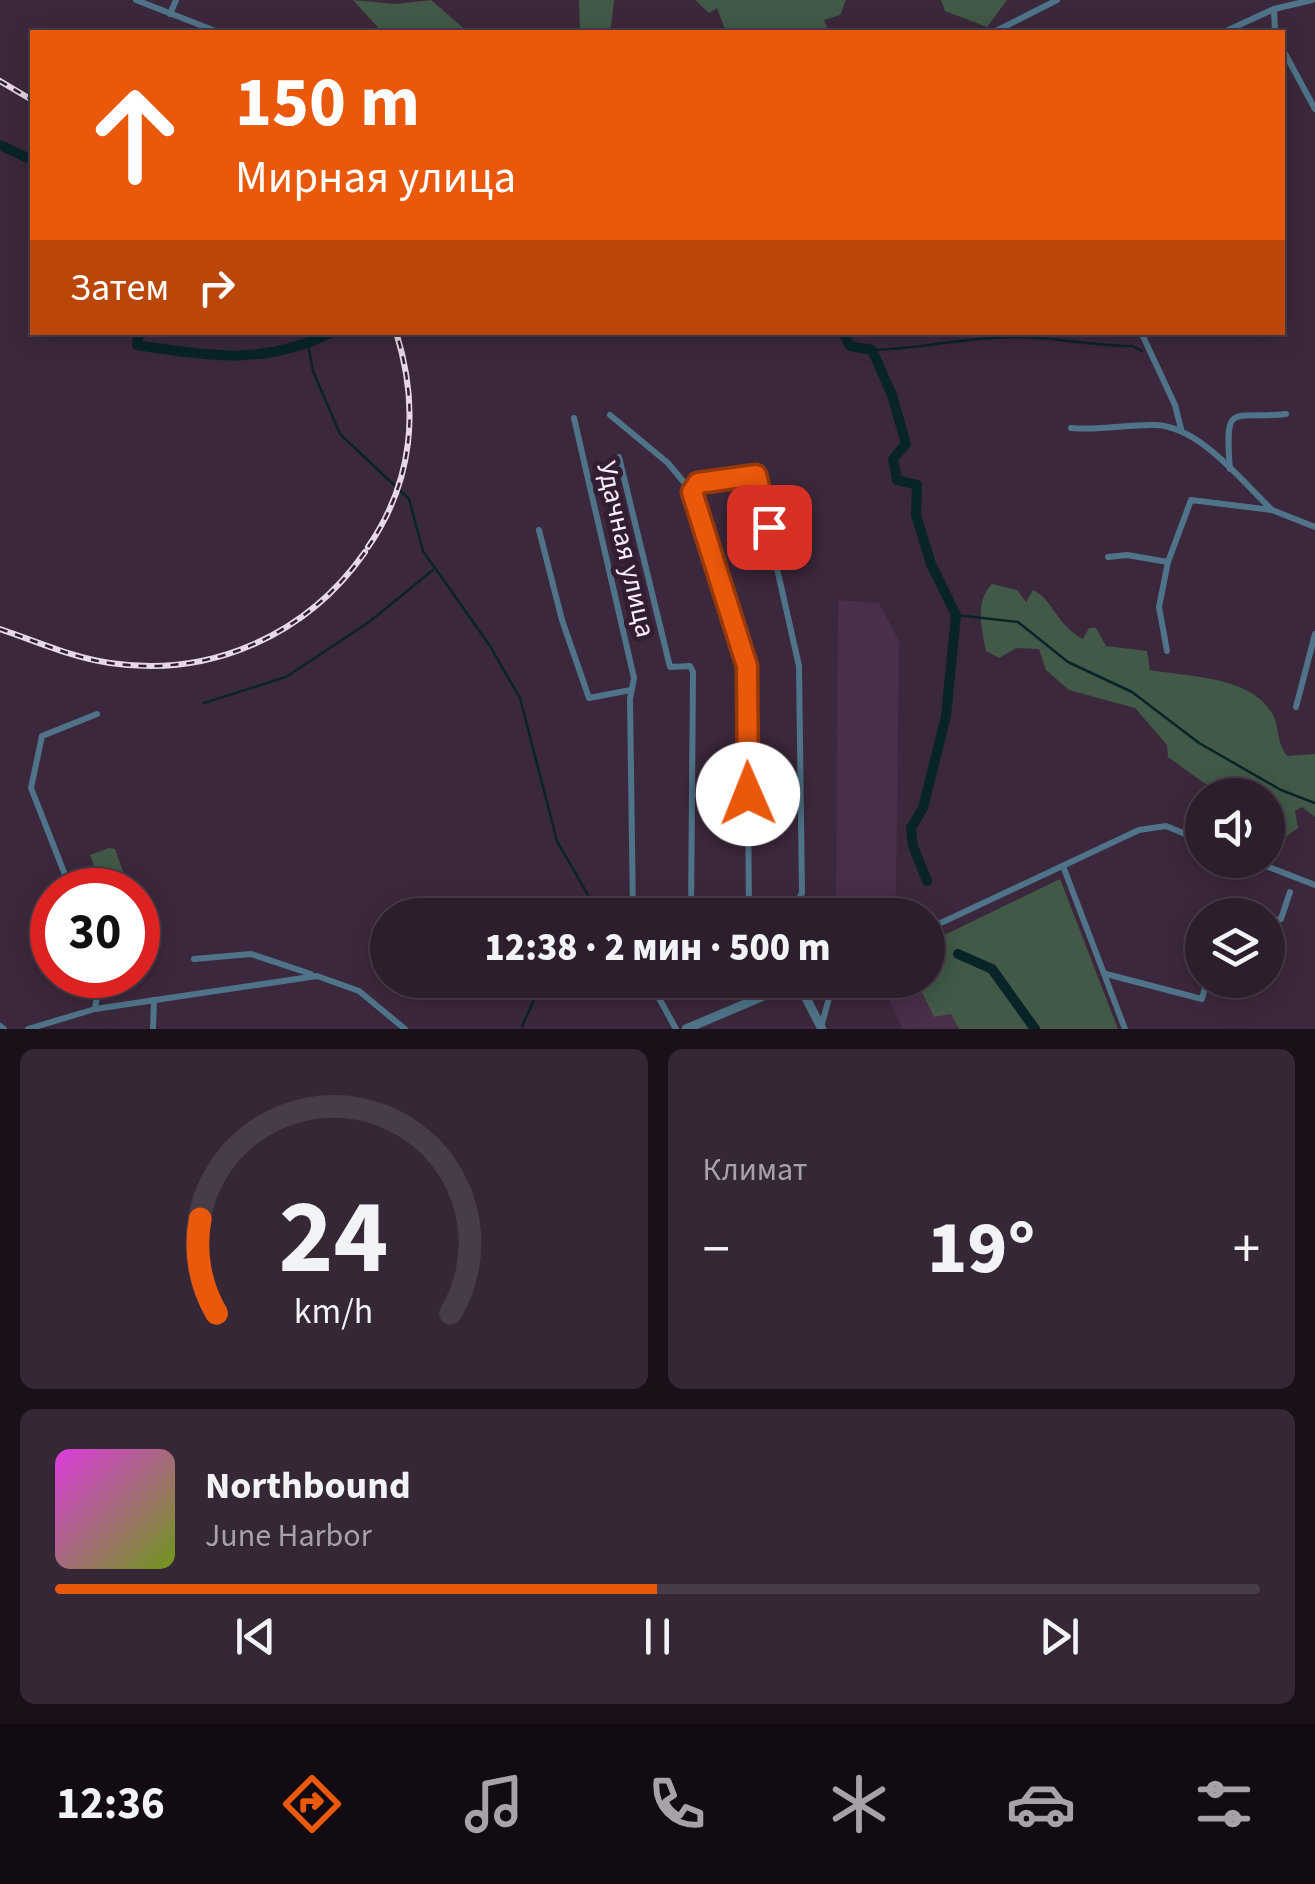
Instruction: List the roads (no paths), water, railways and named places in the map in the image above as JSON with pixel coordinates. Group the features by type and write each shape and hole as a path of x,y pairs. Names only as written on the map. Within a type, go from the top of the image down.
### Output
{"street":[{"path":"136,0 213,30"},
{"path":"170,14 176,0"},
{"path":"998,30 1057,0"},
{"path":"1228,30 1274,9 1312,0"},
{"path":"1274,9 1275,30"},
{"path":"1285,54 1315,110"},
{"path":"1142,335 1175,404 1181,429"},
{"path":"1230,470 1231,421 1247,412 1286,414"},
{"path":"610,415 668,463 692,492 747,666 749,898"},
{"name":"Удачная улица","path":"574,418 634,678 633,898"},
{"path":"1071,428 1115,431 1159,425 1181,429 1272,510"},
{"path":"619,457 670,668 690,666 693,672 690,898"},
{"path":"692,492 698,483 756,475 800,666 799,898"},
{"path":"1167,650 1160,606 1168,562 1192,500 1272,510 1315,527"},
{"path":"540,530 562,620 589,698 631,690"},
{"path":"1108,557 1127,555 1168,562"},
{"path":"1296,707 1315,634"},
{"path":"62,868 31,788 42,736 96,714"},
{"path":"945,921 1157,826 1185,835"},
{"path":"1063,866 1125,1029"},
{"path":"1285,873 1315,886"},
{"path":"1285,907 1290,892"},
{"path":"194,959 252,954 359,991 404,1029"},
{"path":"1105,974 1185,995"},
{"path":"28,1029 95,1009 317,976"},
{"path":"686,1029 787,986 798,988 821,1028"},
{"path":"95,1009 97,998"},
{"path":"659,998 676,1029"},
{"path":"747,998 747,1002"},
{"path":"821,1028 829,998"},
{"path":"154,1000 154,1029"}],"waterway":[{"path":"0,145 30,159"},
{"path":"139,335 137,345 214,355 283,350 326,335"},
{"path":"844,335 850,346 872,350 892,395 906,444 893,459 897,480 917,485 916,515 931,564 956,615 946,716 923,808 911,828 913,846 927,881"},
{"path":"872,350 1014,337 1132,346 1142,351"},
{"path":"308,345 313,371 340,434 409,499 423,551 490,646 520,698 557,841 588,898"},
{"path":"204,703 286,677 369,622 433,570"},
{"path":"956,615 1018,622 1068,662 1132,692 1199,743 1281,790 1315,803"},
{"path":"958,954 992,969 1035,1029"},
{"path":"522,1026 535,998"}],"railway":[{"path":"0,81 30,99"},
{"path":"368,547 395,497 408,444 408,389 397,335"},
{"path":"0,629 96,661 148,666 184,664 254,644 285,628 342,581 365,552"}]}
